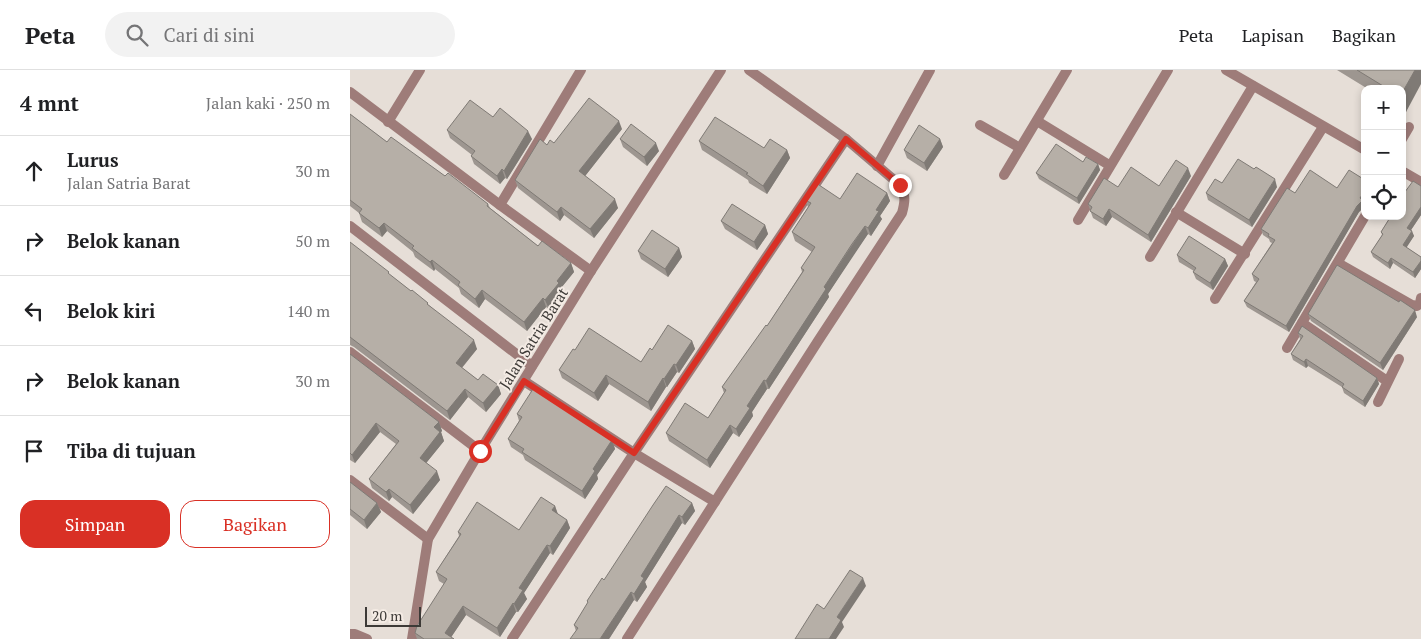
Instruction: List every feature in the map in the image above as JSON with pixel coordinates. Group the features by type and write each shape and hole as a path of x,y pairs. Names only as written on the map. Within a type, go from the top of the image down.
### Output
{"street":[{"path":"388,122 420,70"},
{"path":"500,206 581,70"},
{"name":"Jalan Satria Barat","path":"412,639 428,539 591,271 721,70"},
{"path":"627,639 902,213 905,202 900,185 846,139 749,70"},
{"path":"877,166 930,70"},
{"path":"1004,175 1067,70"},
{"path":"1078,220 1168,70"},
{"path":"1226,70 1361,148"},
{"path":"1150,256 1253,86"},
{"path":"350,92 500,206 591,271"},
{"path":"1037,120 1110,165"},
{"path":"980,125 1020,148"},
{"path":"1215,300 1323,127"},
{"path":"1406,134 1410,127"},
{"path":"512,639 634,453 846,139"},
{"path":"1406,173 1421,182"},
{"path":"1176,212 1245,254"},
{"path":"1286,348 1363,220"},
{"path":"350,226 532,366"},
{"path":"1338,263 1412,305 1417,306 1421,298"},
{"path":"1302,323 1387,381"},
{"path":"350,352 480,451"},
{"path":"1378,402 1399,360"},
{"path":"524,381 634,453 715,502"},
{"path":"350,480 428,539"},
{"path":"352,634 367,639"}],"building":[{"path":"1357,70 1415,70 1406,86 1381,85"},
{"path":"589,98 619,121 579,171 615,199 590,229 561,207 557,212 515,180 540,139 547,145 550,140 554,143"},
{"path":"470,100 493,117 500,108 528,131 504,171 502,169 497,176 471,156 475,151 447,130"},
{"path":"350,114 387,142 391,137 445,176 448,173 538,246 542,241 571,263 557,281 559,283 545,300 543,298 524,322 482,290 475,299 458,285 460,282 432,260 430,262 412,248 414,246 384,223 379,228 359,213 362,209 350,200"},
{"path":"715,117 764,148 770,139 787,150 763,186 746,174 748,173 699,141"},
{"path":"631,124 656,143 644,157 620,139"},
{"path":"919,125 940,139 924,163 904,150"},
{"path":"1056,144 1083,162 1086,157 1098,164 1077,198 1036,173"},
{"path":"1238,159 1254,169 1256,167 1275,179 1249,220 1206,193 1215,179 1222,183"},
{"path":"1176,160 1188,168 1148,235 1109,209 1103,219 1090,211 1092,207 1088,204 1104,178 1118,187 1131,167 1159,186"},
{"path":"1310,170 1337,188 1349,170 1361,178 1361,202 1286,326 1244,301 1259,279 1252,274 1275,240 1261,229 1287,188 1295,193"},
{"path":"857,173 887,193 876,210 879,211 868,228 865,226 852,244 824,287 826,289 766,381 764,380 747,406 750,408 736,429 730,425 707,460 666,433 685,403 708,418 726,390 722,387 767,326 804,270 801,268 815,247 792,232 811,203 805,200 816,183 840,199"},
{"path":"1413,181 1421,186 1421,207 1407,228 1412,231 1403,245 1421,257 1421,261 1413,272 1391,258 1388,263 1371,252 1383,234 1381,232 1388,220 1406,220 1406,191"},
{"path":"732,204 765,225 754,242 721,221"},
{"path":"652,230 679,248 665,269 638,251"},
{"path":"1189,236 1225,259 1210,283 1193,272 1196,268 1177,255"},
{"path":"350,242 474,340 456,363 478,380 483,374 498,385 483,403 465,389 447,411 350,337"},
{"path":"1337,265 1415,310 1380,363 1308,314"},
{"path":"668,325 692,341 676,365 674,364 663,378 648,402 606,375 594,393 559,370 589,328 641,362 650,348 652,350"},
{"path":"1302,326 1377,378 1363,401 1342,387 1344,384 1306,359 1304,362 1291,354 1303,336 1298,333"},
{"path":"350,354 439,422 434,427 440,432 420,458 437,471 410,505 389,489 386,492 369,479 399,441 376,423 352,455 350,453"},
{"path":"533,389 612,440 593,469 595,471 582,491 522,452 524,449 508,439 522,417 517,414"},
{"path":"350,482 377,503 364,520 350,509"},
{"path":"666,486 692,503 682,517 679,515 641,576 644,578 634,594 631,592 600,639 570,639 578,628 574,625 587,601 602,578 604,580"},
{"path":"541,497 555,506 552,510 567,520 550,546 547,545 519,588 523,590 497,628 463,606 445,633 454,639 424,639 415,633 417,626 447,579 436,572 461,534 458,532 477,502 519,530"},
{"path":"850,570 863,578 837,617 841,620 829,639 795,639 817,604 824,609"}],"route":[{"path":"480,451 524,381 634,453 846,139 900,185"}]}
